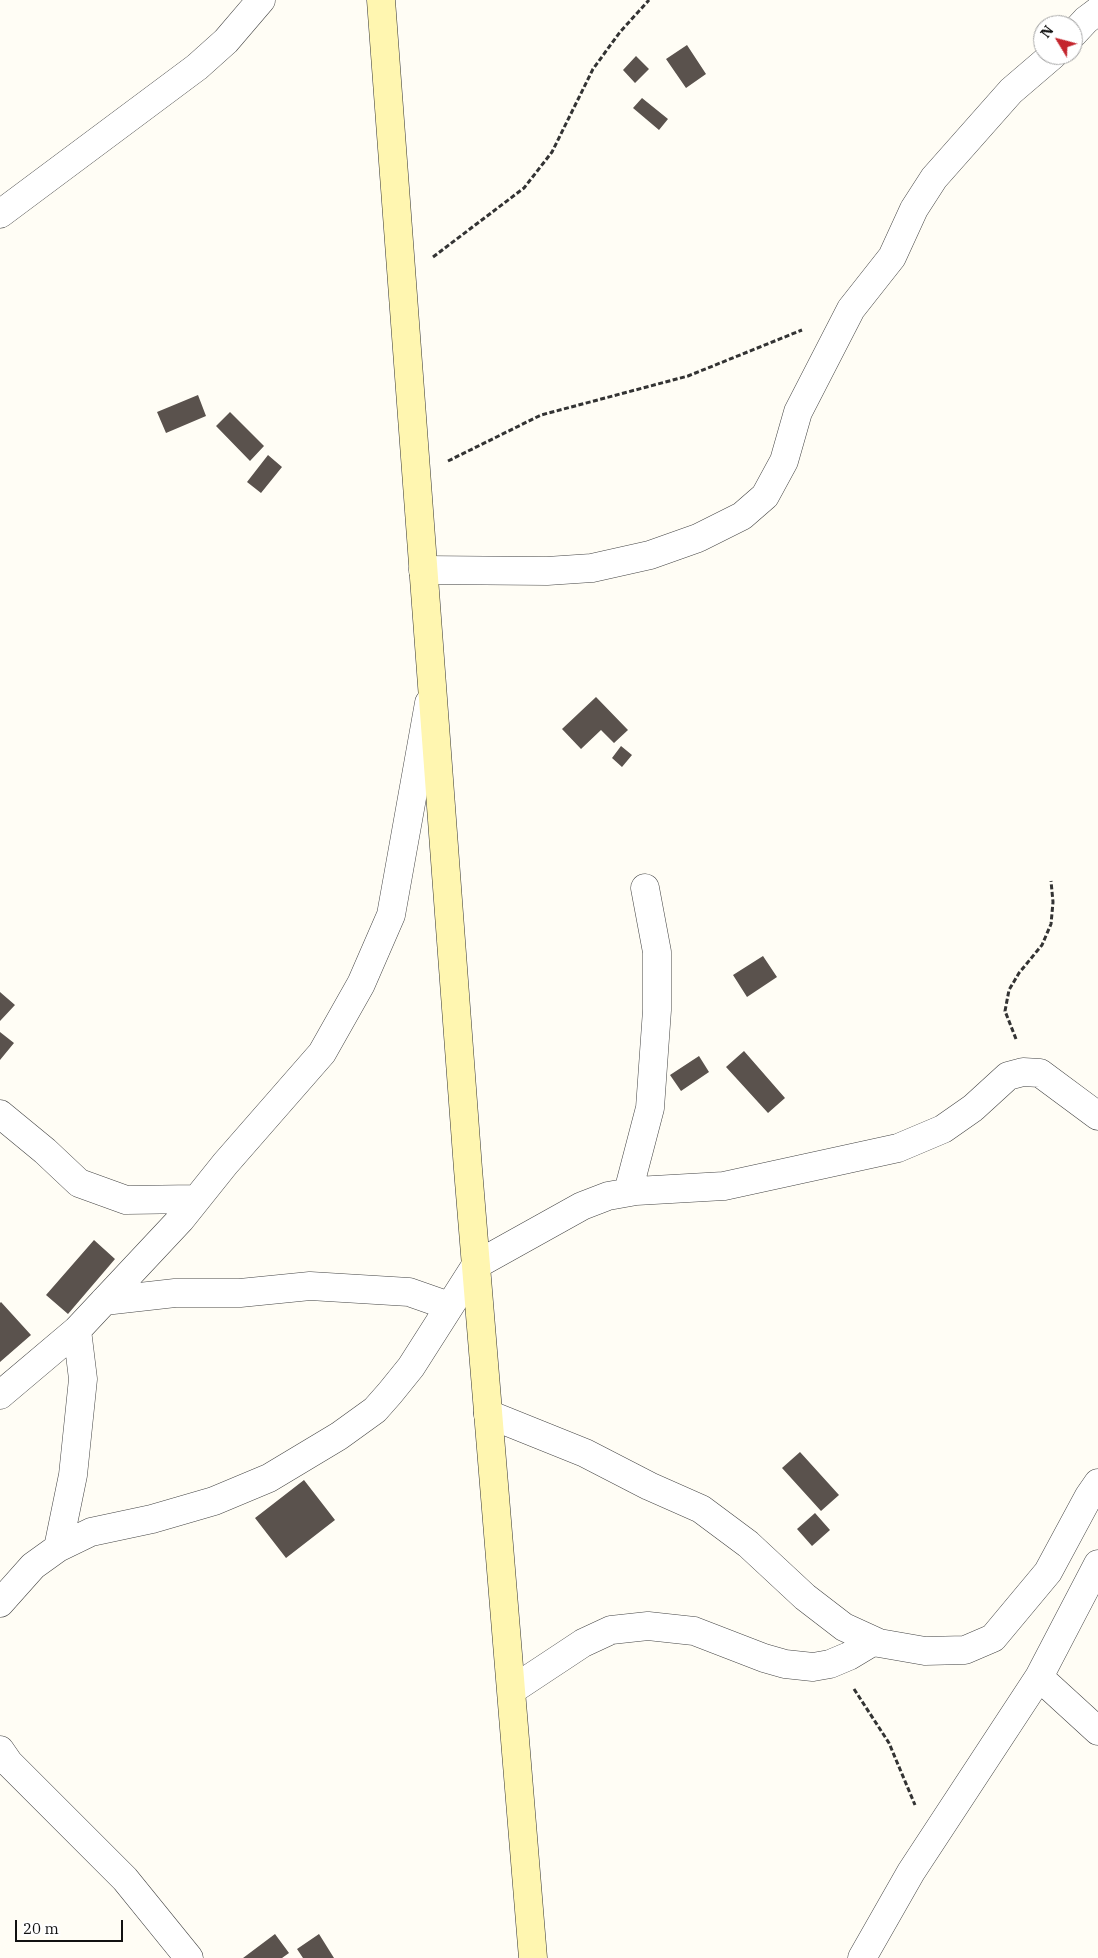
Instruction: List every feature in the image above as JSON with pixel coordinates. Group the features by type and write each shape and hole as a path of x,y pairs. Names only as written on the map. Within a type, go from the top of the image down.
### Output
{"street":[{"path":"0,214 197,67 226,41 261,0"},
{"path":"381,0 476,1266 533,1958"},
{"path":"1083,23 1098,11"},
{"path":"423,570 547,571 592,568 650,555 698,538 742,516 765,496 784,461 798,412 851,309 892,257 914,208 934,178 1011,91 1041,65"},
{"path":"0,1395 77,1330 181,1219 224,1164 322,1053 361,984 391,915 432,688"},
{"path":"628,1192 650,1108 657,1010 657,952 645,888"},
{"path":"0,1603 33,1566 58,1548 91,1532 152,1519 214,1501 269,1478 339,1436 375,1410 390,1393 411,1366 476,1266 582,1206 608,1196 628,1192 724,1186 898,1148 943,1130 973,1108 1008,1076 1023,1072 1040,1073 1098,1116"},
{"path":"0,1114 45,1151 79,1183 126,1200 196,1200"},
{"path":"104,1301 175,1293 240,1293 310,1286 409,1292 450,1306"},
{"path":"58,1548 73,1475 83,1379 77,1330"},
{"path":"488,1414 585,1453 649,1486 701,1509 748,1544 805,1597 844,1627 874,1641 925,1651 965,1650 993,1638 1048,1572 1098,1483"},
{"path":"862,1958 911,1872 1040,1677 1098,1564"},
{"path":"512,1690 549,1664 611,1630 648,1626 694,1631 764,1658 785,1664 813,1667 835,1662 874,1641"},
{"path":"1040,1677 1098,1731"},
{"path":"0,1750 9,1763 125,1879 189,1958"}],"path":[{"path":"401,280 524,188 552,152 593,68 620,32 650,0"},
{"path":"416,476 541,415 688,376 851,309"},
{"path":"1032,1072 1005,1011 1009,990 1019,973 1042,945 1051,924 1053,902 1051,881"},
{"path":"835,1662 889,1743 905,1777 917,1810"}],"building":[{"path":"687,45 706,74 686,88 666,59"},
{"path":"636,56 649,69 635,83 623,70"},
{"path":"642,98 668,119 659,130 633,108"},
{"path":"198,395 206,416 166,433 157,412"},
{"path":"230,412 264,446 250,461 216,426"},
{"path":"268,455 282,467 261,493 247,482"},
{"path":"596,697 628,730 614,743 601,730 581,749 562,729"},
{"path":"621,746 632,755 622,767 612,758"},
{"path":"763,956 777,977 747,997 733,975"},
{"path":"0,992 15,1005 0,1021"},
{"path":"0,1032 14,1043 0,1060"},
{"path":"744,1051 785,1098 768,1113 726,1067"},
{"path":"699,1056 709,1072 681,1091 670,1075"},
{"path":"94,1240 115,1259 68,1314 46,1295"},
{"path":"0,1303 31,1335 0,1362"},
{"path":"800,1452 839,1495 821,1511 782,1468"},
{"path":"304,1480 335,1520 286,1558 255,1518"},
{"path":"815,1513 830,1530 812,1546 797,1529"},
{"path":"275,1934 289,1953 282,1958 243,1958"},
{"path":"319,1934 334,1958 303,1958 297,1949"}]}
